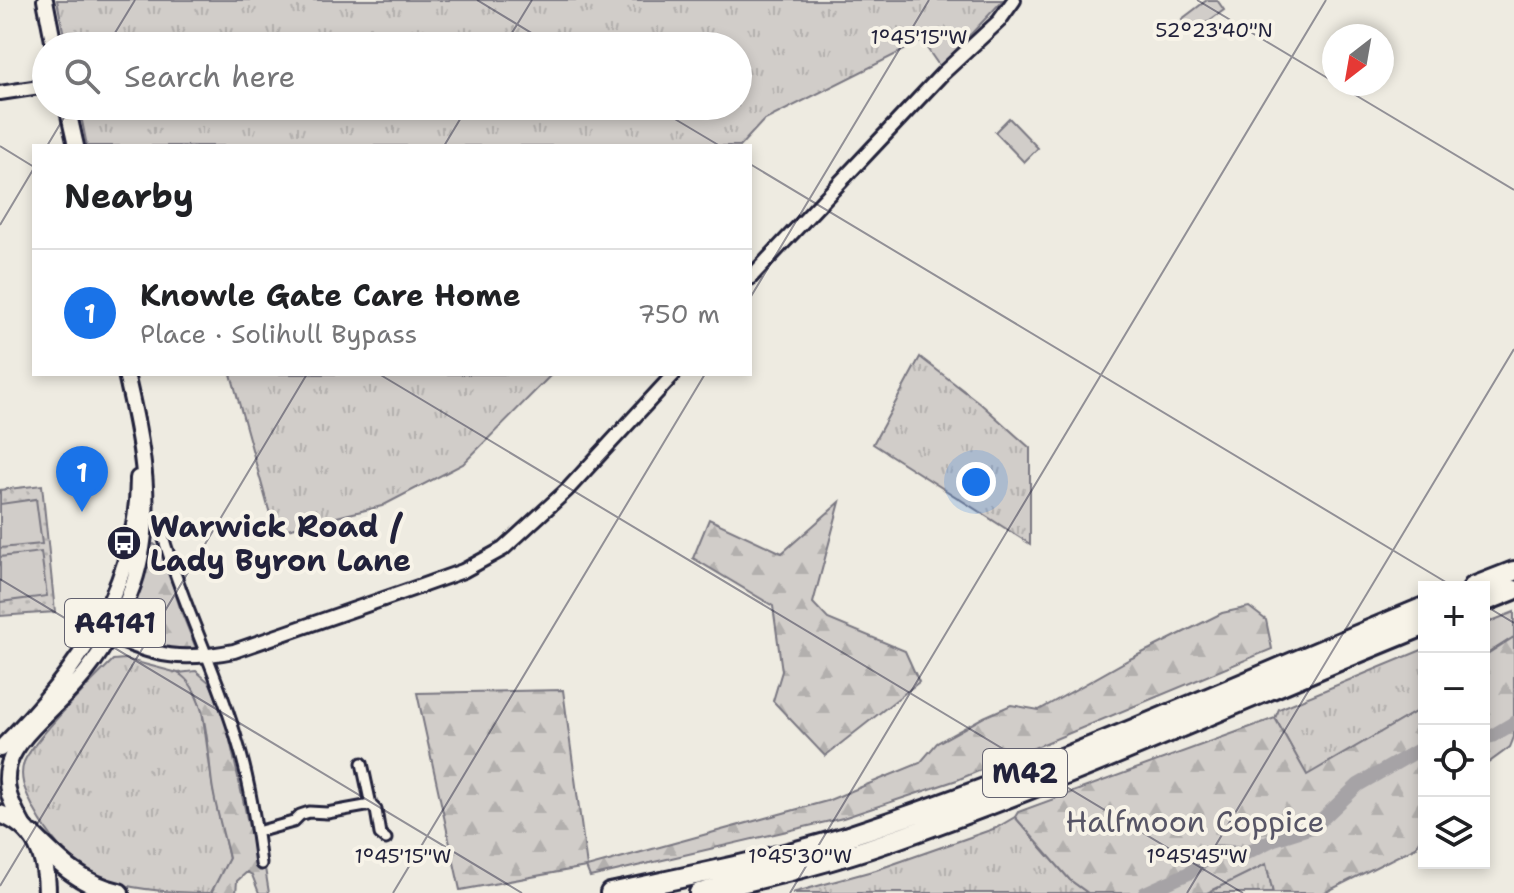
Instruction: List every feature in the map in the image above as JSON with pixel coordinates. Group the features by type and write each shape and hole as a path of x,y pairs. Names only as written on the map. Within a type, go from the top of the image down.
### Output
{"highway":[{"path":"1488,581 1514,571"},
{"path":"1490,600 1514,590"},
{"name":"M42","path":"610,893 740,866 844,837 1013,778 1418,609"},
{"name":"M42","path":"699,893 811,866 886,843 1023,792 1418,628"},
{"path":"0,814 28,831 81,880 119,893"},
{"path":"28,831 44,858 47,893"}],"main road":[{"path":"45,0 51,32"},
{"path":"70,120 76,144"},
{"name":"A4141","path":"0,749 108,636 128,598 138,565 147,490 138,426 126,376"},
{"name":"A4141","path":"28,831 7,790 9,761 20,744 78,683 97,630 120,582 138,492 138,426"},
{"path":"43,701 60,689 98,640 108,636"}],"street":[{"path":"752,276 942,74 999,21 1014,0"},
{"path":"0,93 32,88"},
{"path":"108,636 169,657 208,656 234,651 463,571 503,549 567,490 672,376"},
{"path":"163,536 192,625 208,656 239,745 261,864"},
{"path":"128,598 124,622 127,633 140,649"},
{"path":"89,653 120,646 140,649"},
{"path":"362,763 371,805 376,810 383,837 371,842"},
{"path":"257,832 293,822 309,812 327,813 371,805"}],"green space":[{"path":"57,0 1003,0 940,67 922,41 763,121 742,144 87,144 82,120 752,120 752,32 63,32"},
{"path":"1207,0 1217,0 1224,10 1192,33 1182,19"},
{"path":"1009,118 1038,148 1024,162 995,132"},
{"path":"920,357 981,404 1030,448 1030,544 873,444"},
{"path":"232,376 550,376 463,464 382,506 275,532"},
{"path":"42,485 55,612 0,616 0,490"},
{"path":"36,499 42,544 0,548 0,504"},
{"path":"840,502 813,603 828,619 905,651 919,682 825,756 773,701 782,671 773,606 693,558 709,519 782,553"},
{"path":"154,544 162,551 198,653 160,652 142,642 134,632 132,604 150,546"},
{"path":"41,552 47,596 0,602 0,557"},
{"path":"1249,607 1266,620 1272,649 957,780 843,818 590,877 586,867 460,890 417,693 563,690 587,867 827,801 920,763 937,743 984,717 1011,705 1039,710 1130,659 1222,613"},
{"path":"1514,612 1514,637 1490,652 1490,622"},
{"path":"1514,637 1514,737 1510,747 1490,762 1490,653"},
{"path":"1418,651 1418,711 1307,776 1275,718 1279,709"},
{"path":"125,659 178,673 189,679 202,710 213,789 229,859 211,893 138,888 95,877 77,866 53,838 26,792 22,769 39,739 113,660"},
{"path":"196,671 210,683 226,722 257,864 265,868 269,893 259,893 252,875 247,872 237,881 236,893 211,893 229,858 213,790 202,710 188,682 178,673"},
{"name":"Halfmoon Coppice","path":"1418,710 1416,847 1324,893 1273,893 1266,864 1207,893 1088,893 1070,880 1015,817 1018,812 1275,718 1307,775"},
{"path":"1015,817 1070,880 1088,893 792,893 876,870 996,828"},
{"path":"1266,863 1273,893 1207,893"}],"waterway":[{"path":"1490,736 1514,723"},
{"path":"1145,893 1189,873 1216,851 1246,853 1274,839 1315,826 1358,785 1418,750"}],"place":[{"name":"Knowle Gate Care Home","path":"82,512"},
{"name":"Warwick Road / Lady Byron Lane","path":"124,543"}]}
